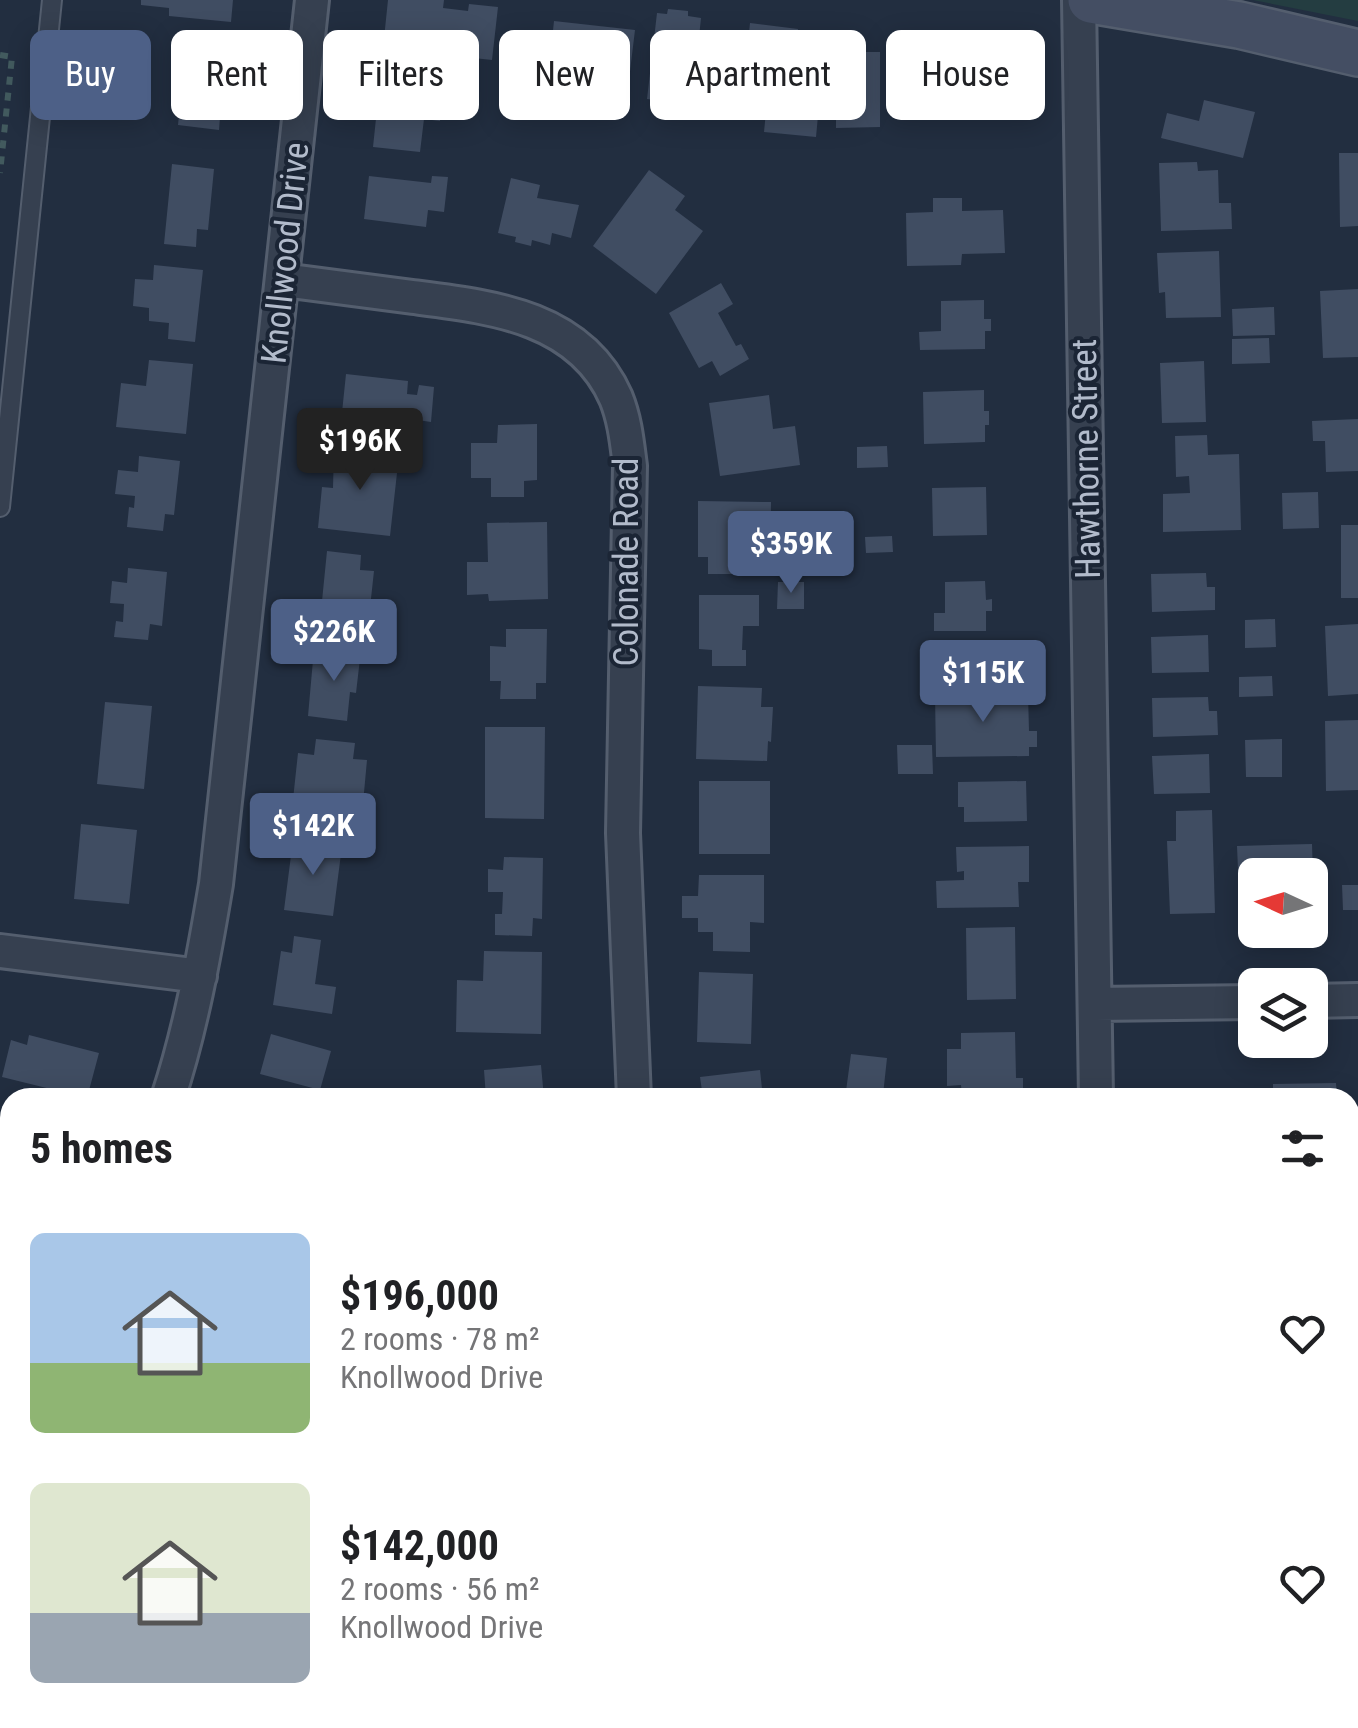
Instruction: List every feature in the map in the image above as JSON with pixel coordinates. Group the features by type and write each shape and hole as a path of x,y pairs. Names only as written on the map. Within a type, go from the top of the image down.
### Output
{"main road":[{"path":"1091,0 1239,25 1358,53"}],"street":[{"name":"Knollwood Drive","path":"171,1088 200,976 216,884 312,0"},
{"name":"Hawthorne Street","path":"1079,0 1096,1088"},
{"name":"Colonade Road","path":"283,280 523,315 564,336 588,355 615,395 624,420 630,466 623,833 634,1088"},
{"path":"0,951 200,976"},
{"path":"1328,1000 1358,1000"},
{"path":"1094,1004 1238,1002"}],"lane":[{"path":"0,507 52,0"}],"path":[{"path":"0,55 12,57 0,172"}],"green space":[{"path":"1253,0 1358,0 1358,21"}],"building":[{"path":"141,0 233,0 231,22 169,16 169,8 141,5"},
{"path":"388,0 444,0 443,8 468,11 469,4 498,7 492,60 479,59 479,30 385,30"},
{"path":"668,9 688,11 688,16 701,18 700,30 655,30 657,13 667,14"},
{"path":"554,21 635,30 630,71 630,30 553,30"},
{"path":"750,23 798,29 798,30 749,30"},
{"path":"866,52 880,52 880,127 836,128 836,120 866,120"},
{"path":"1204,100 1255,112 1243,158 1161,138 1167,113 1199,121"},
{"path":"178,120 220,120 219,130 178,125"},
{"path":"376,120 424,120 420,152 373,147"},
{"path":"765,120 818,120 816,137 764,132"},
{"path":"1339,153 1358,153 1358,226 1340,227"},
{"path":"1197,162 1198,171 1218,170 1219,203 1231,203 1232,229 1161,231 1159,163"},
{"path":"172,164 214,169 208,230 197,229 196,247 164,244"},
{"path":"649,170 685,196 675,210 703,231 656,294 593,246"},
{"path":"369,176 431,183 432,176 448,177 444,212 428,210 426,227 364,219"},
{"path":"511,178 540,185 537,198 579,205 571,238 552,233 550,245 532,240 531,246 498,233"},
{"path":"933,198 962,198 962,211 1003,210 1005,253 962,254 961,265 907,266 906,213 933,212"},
{"path":"1219,251 1221,317 1166,318 1165,292 1159,293 1157,253"},
{"path":"154,265 203,270 195,342 168,339 169,323 149,321 149,308 133,306 135,279 153,280"},
{"path":"721,283 733,304 718,313 736,346 741,344 749,359 720,376 712,361 699,368 669,313"},
{"path":"1358,289 1358,357 1323,358 1320,291"},
{"path":"984,300 984,319 991,319 991,331 985,331 985,349 920,350 919,332 941,331 941,301"},
{"path":"1274,307 1275,335 1233,336 1232,309"},
{"path":"1269,338 1270,363 1232,364 1232,339"},
{"path":"149,360 193,364 186,434 116,427 121,383 146,386"},
{"path":"1204,361 1206,422 1162,423 1160,363"},
{"path":"346,374 408,381 407,394 417,395 419,385 434,387 431,422 404,418 403,429 341,422"},
{"path":"984,390 984,411 989,411 985,442 924,444 923,392"},
{"path":"769,395 773,429 795,426 800,465 720,476 709,403"},
{"path":"1358,419 1358,471 1326,472 1325,441 1313,441 1312,421"},
{"path":"537,424 537,480 524,481 524,497 491,497 491,478 471,478 471,443 497,443 498,425"},
{"path":"1207,435 1208,455 1239,454 1241,530 1163,532 1163,494 1190,493 1189,476 1176,477 1175,436"},
{"path":"887,446 888,467 857,468 857,447"},
{"path":"334,448 399,455 390,536 318,528 322,487 333,488"},
{"path":"139,456 180,461 174,515 165,514 163,531 127,527 129,507 134,508 135,496 115,494 118,470 138,472"},
{"path":"986,487 987,535 933,536 932,488"},
{"path":"1318,492 1319,528 1283,529 1282,493"},
{"path":"698,501 771,502 770,574 708,574 708,557 698,557"},
{"path":"547,522 548,599 489,601 488,594 467,595 467,562 488,562 487,523"},
{"path":"1341,525 1358,525 1358,598 1341,598"},
{"path":"892,536 893,552 866,553 865,537"},
{"path":"327,551 361,555 360,570 374,571 368,626 320,621"},
{"path":"128,568 167,572 162,626 150,624 148,640 114,637 116,621 123,622 124,604 110,603 112,581 127,583"},
{"path":"1206,573 1207,587 1215,587 1215,610 1152,612 1151,574"},
{"path":"985,581 986,600 992,599 992,611 986,611 986,631 934,631 934,613 945,613 945,582"},
{"path":"778,582 804,582 804,609 777,609"},
{"path":"699,595 759,595 759,626 743,626 746,666 712,666 712,650 699,649"},
{"path":"1275,619 1276,647 1245,648 1245,620"},
{"path":"1358,624 1358,694 1328,696 1325,626"},
{"path":"506,629 547,629 546,683 536,683 536,699 500,699 501,681 490,681 490,646 506,647"},
{"path":"1208,635 1209,672 1152,673 1151,637"},
{"path":"327,647 361,650 356,693 350,692 347,721 308,716 313,660 326,662"},
{"path":"1272,676 1273,696 1239,697 1239,677"},
{"path":"698,686 762,688 761,707 773,707 767,761 696,759"},
{"path":"1028,693 1029,731 1037,731 1037,747 1029,747 1029,756 936,757 935,694"},
{"path":"1208,697 1209,711 1217,711 1218,735 1153,737 1152,698"},
{"path":"105,702 152,706 144,789 97,784"},
{"path":"1358,720 1358,790 1326,791 1325,721"},
{"path":"485,727 545,727 544,819 485,818"},
{"path":"316,739 355,743 353,759 367,760 361,825 291,818 298,753 314,755"},
{"path":"1282,739 1282,777 1246,777 1245,740"},
{"path":"897,745 932,745 933,774 898,774"},
{"path":"1209,754 1210,793 1154,794 1152,756"},
{"path":"699,781 770,781 770,854 699,854"},
{"path":"1026,781 1027,821 964,822 964,807 958,807 958,782"},
{"path":"1212,810 1215,913 1170,914 1167,841 1176,841 1176,811"},
{"path":"81,824 137,830 129,904 74,899"},
{"path":"293,840 342,846 333,916 284,910"},
{"path":"1312,844 1312,858 1238,858 1238,870 1237,846"},
{"path":"1029,846 1029,882 1018,882 1019,907 937,908 936,881 964,880 964,871 957,872 956,847"},
{"path":"504,857 543,858 542,919 533,918 532,936 495,935 495,914 502,914 503,892 488,892 488,869 503,870"},
{"path":"699,875 764,875 764,923 750,922 750,952 713,951 713,932 698,932 698,918 682,918 682,896 698,896"},
{"path":"1342,885 1358,885 1358,910 1343,910"},
{"path":"1015,927 1016,999 967,1000 966,928"},
{"path":"294,936 321,940 315,984 336,987 332,1014 273,1005 281,951 292,953"},
{"path":"484,951 542,952 541,1034 456,1032 457,980 483,981"},
{"path":"699,972 753,974 751,1044 697,1042"},
{"path":"1015,1032 1016,1078 1023,1078 1023,1088 947,1086 947,1049 961,1049 961,1033"},
{"path":"271,1034 331,1051 321,1088 260,1074"},
{"path":"29,1035 99,1053 90,1088 47,1088 2,1077 11,1040 27,1045"},
{"path":"851,1054 887,1058 884,1088 846,1088"},
{"path":"541,1065 543,1088 485,1088 484,1070"},
{"path":"760,1070 762,1088 702,1088 700,1077"},
{"path":"1336,1083 1336,1088 1273,1088 1273,1084"}]}
